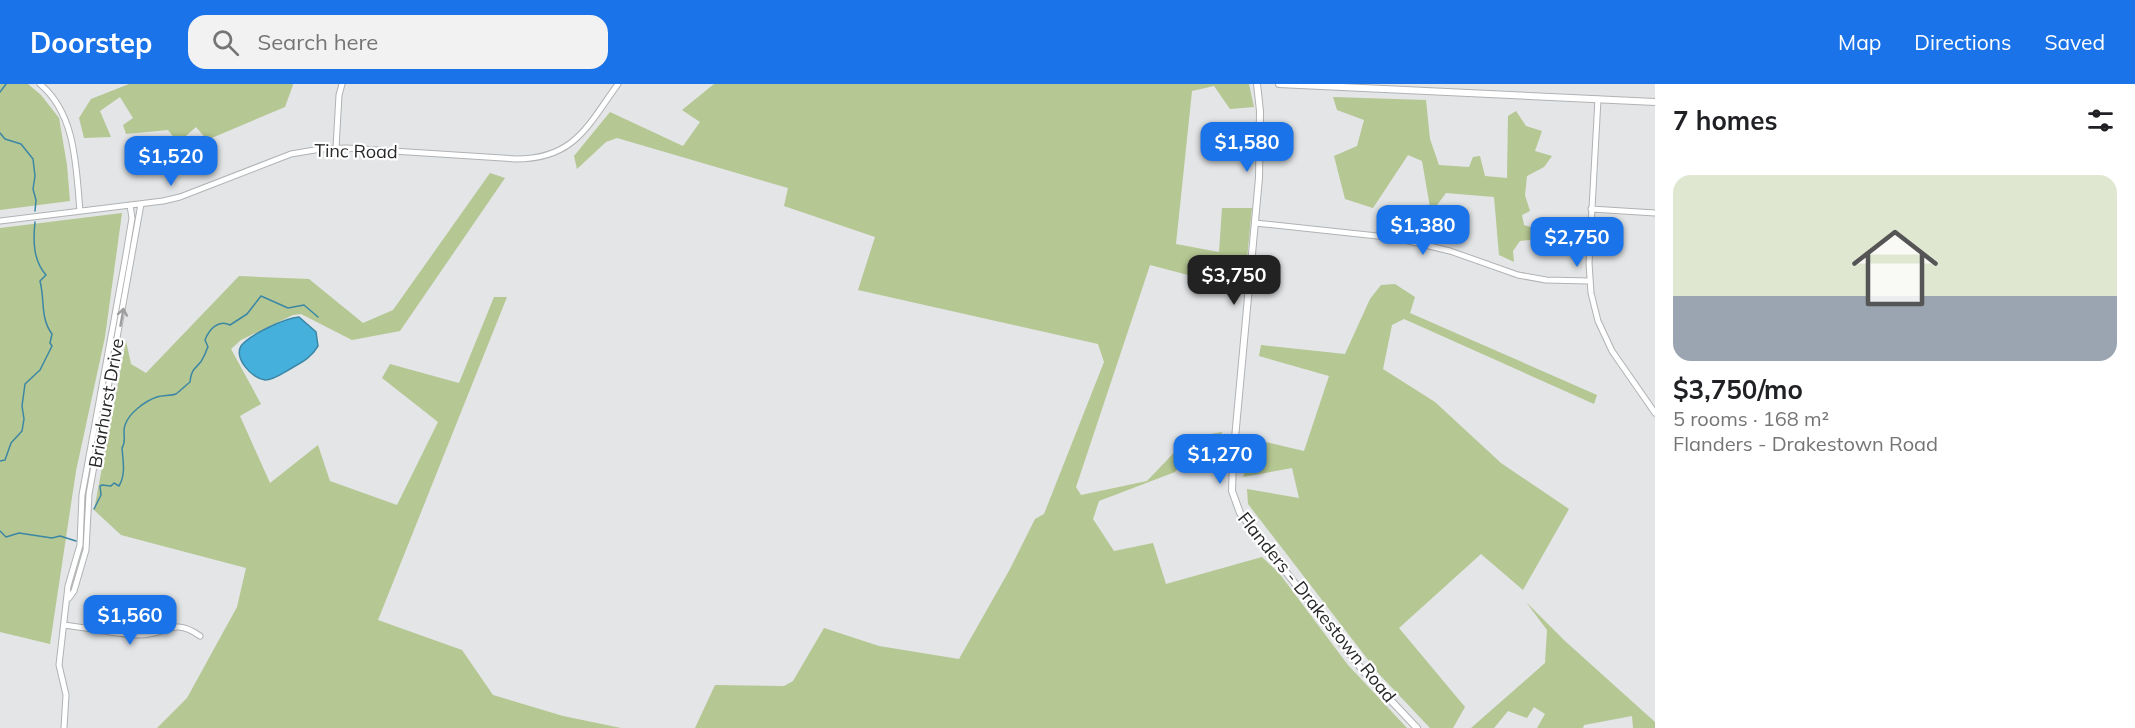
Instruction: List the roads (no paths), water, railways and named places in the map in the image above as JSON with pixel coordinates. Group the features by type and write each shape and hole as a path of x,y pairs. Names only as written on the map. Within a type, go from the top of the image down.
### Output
{"street":[{"path":"40,84 58,104 68,125 80,211"},
{"path":"336,148 339,95 342,84"},
{"name":"Tinc Road","path":"0,221 141,204 180,196 291,154 311,150 336,148 516,159 540,157 560,149 581,135 618,84"},
{"path":"1279,84 1655,102"},
{"name":"Flanders - Drakestown Road","path":"1259,85 1260,144 1233,460 1233,498 1245,520 1299,586 1353,658 1417,728"},
{"path":"1598,99 1589,281 1595,312 1606,340 1618,361 1655,412"},
{"name":"Briarhurst Drive","path":"68,600 74,591 86,550 89,494 141,204"},
{"name":"Briarhurst Drive","path":"64,728 66,695 59,665 68,586 81,535 82,495 132,218 130,205"},
{"path":"1591,209 1655,213"},
{"path":"1255,223 1396,238 1450,251 1518,275 1546,280 1589,281"},
{"path":"64,625 138,635 152,634 179,626 192,630 200,636"}],"water":[{"path":"299,317 316,332 318,346 312,354 271,379 260,379 250,372 242,362 239,351 241,346 251,337 268,328 285,320"}],"waterway":[{"path":"0,92 6,84"},
{"path":"0,133 5,139 21,144 33,159 35,211"},
{"path":"0,461 5,460 11,443 22,431 25,384 40,370 52,346 50,343 52,334 44,315 40,281 46,275 35,250 35,222"},
{"path":"94,509 101,495 100,486 111,486 114,483 119,486 123,477 122,448 127,421 138,408 148,401 159,396 176,394 190,382 192,372 202,360 208,347 205,340 215,326 222,323 230,325 247,314 261,296 288,308 304,305 318,317"},
{"path":"0,531 6,537 19,533 52,538 60,536 76,541"}]}
